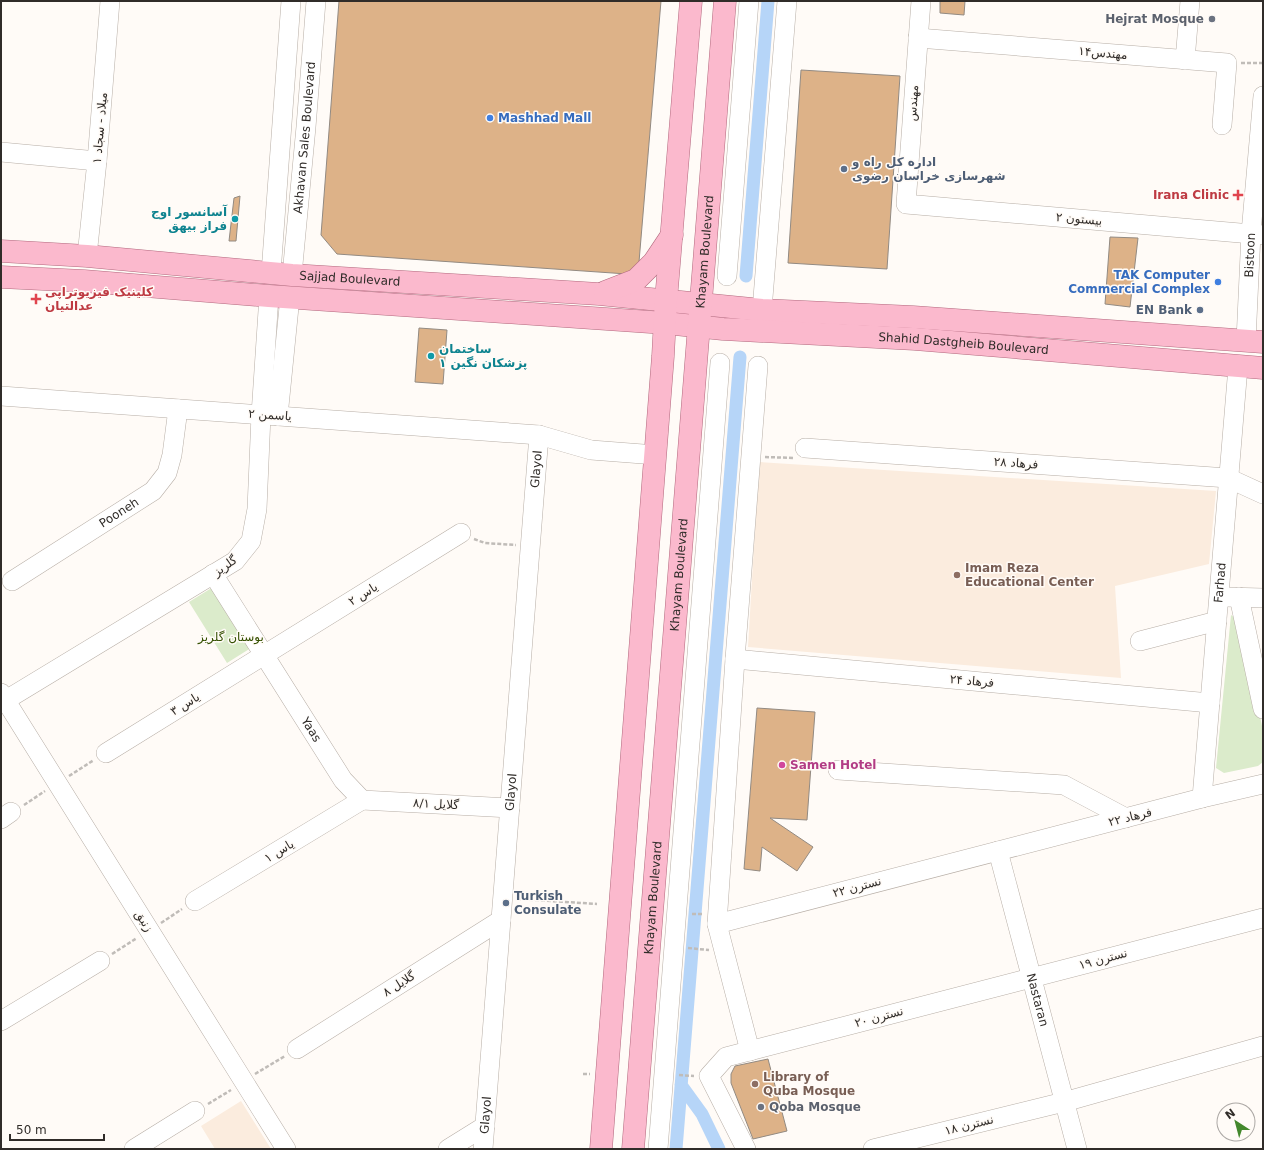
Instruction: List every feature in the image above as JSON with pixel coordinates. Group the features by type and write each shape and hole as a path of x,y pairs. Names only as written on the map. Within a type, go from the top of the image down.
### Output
{"main road":[{"path":"601,1149 656,455 666,300 673,234 691,1"},
{"name":"Khayam Boulevard","path":"633,1149 725,1"},
{"path":"599,294 636,280 654,262 673,234"},
{"name":"Sajjad Boulevard","path":"1,251 87,256 282,274 599,294 700,304"},
{"path":"279,297 282,274"},
{"name":"Sajjad Boulevard","path":"1,278 84,281 279,297 665,323"},
{"name":"Shahid Dastgheib Boulevard","path":"700,304 762,310 913,317 1254,342"},
{"name":"Shahid Dastgheib Boulevard","path":"665,323 699,327 915,339 1263,368"},
{"path":"632,755 639,748 650,746 659,750 664,759"}],"street":[{"name":"میلاد - سجاد ۱","path":"87,256 97,161 110,1"},
{"path":"282,274 291,1"},
{"name":"Akhavan Sales Boulevard","path":"282,274 306,127 316,1"},
{"path":"727,276 749,1"},
{"path":"762,310 787,1"},
{"name":"مهندس","path":"906,204 920,1"},
{"path":"1185,60 1190,1"},
{"name":"مهندس۱۴","path":"918,38 1227,63"},
{"path":"1222,125 1227,63"},
{"name":"Bistoon","path":"1254,342 1263,96"},
{"path":"1,152 97,161"},
{"name":"بیستون ۲","path":"906,204 1257,234"},
{"name":"گلریز","path":"2,699 235,561 251,541 257,509 269,415 279,297"},
{"path":"658,1149 720,363"},
{"path":"750,1051 717,920 735,659 758,366"},
{"name":"Farhad","path":"1202,798 1238,367"},
{"name":"یاسمن ۲","path":"1,396 539,435 591,450 656,455"},
{"name":"Pooneh","path":"12,581 153,491 167,474 169,468 178,409"},
{"name":"Glayol","path":"483,1149 539,435"},
{"name":"فرهاد ۲۸","path":"805,448 1228,478"},
{"path":"1228,478 1263,494"},
{"name":"یاس ۲","path":"264,655 461,533"},
{"name":"Yaas","path":"213,574 343,780 362,800"},
{"path":"1219,596 1263,598"},
{"name":"Farhad","path":"1238,597 1263,709"},
{"path":"1140,641 1216,622"},
{"name":"یاس ۳","path":"106,753 264,655"},
{"name":"فرهاد ۲۴","path":"735,659 1210,703"},
{"name":"زنبق","path":"2,699 286,1149"},
{"path":"838,770 1064,785 1126,818"},
{"name":"فرهاد ۲۲","path":"998,850 1263,784"},
{"name":"گلایل ۸/۱","path":"362,800 510,808"},
{"name":"یاس ۱","path":"195,901 362,800"},
{"name":"نسترن ۲۲","path":"717,920 998,850"},
{"name":"Nastaran","path":"998,850 1076,1149"},
{"name":"نسترن ۱۹","path":"1031,978 1263,918"},
{"name":"گلایل ۸","path":"297,1049 501,920"},
{"path":"1,1021 100,961"},
{"name":"نسترن ۲۰","path":"709,1076 726,1057 1031,978"},
{"name":"نسترن ۱۸","path":"873,1149 1064,1102 1263,1046"},
{"path":"709,1076 746,1149"},
{"path":"134,1149 195,1111"},
{"path":"448,1149 485,1126"}],"path":[{"path":"1227,63 1263,63"},
{"path":"751,457 799,458 805,448"},
{"path":"461,533 484,543 531,546"},
{"path":"503,899 597,904"},
{"path":"677,912 717,920"},
{"path":"674,946 724,951"},
{"path":"674,1075 709,1076"}],"shaded area":[{"name":"Imam Reza Educational Center","path":"759,462 1216,491 1209,564 1115,586 1121,678 748,647"},
{"path":"241,1101 271,1149 215,1149 201,1126"}],"green space":[{"name":"بوستان گلریز","path":"218,584 257,644 227,663 189,602"},
{"path":"1231,615 1241,622 1263,731 1263,762 1258,766 1224,773 1216,768"}],"building":[{"name":"Mashhad Mall","path":"339,1 661,1 639,262 627,274 337,254 321,235"},
{"path":"940,1 965,1 964,15 940,13"},
{"name":"اداره کل راه و شهرسازی خراسان رضوی","path":"801,70 900,76 887,269 788,263"},
{"name":"آسانسور اوج فراز بیهق","path":"240,196 236,241 229,241 234,198"},
{"path":"1110,237 1138,238 1130,307 1105,304"},
{"name":"ساختمان پزشکان نگین ۱","path":"419,328 447,330 443,384 415,382"},
{"name":"Samen Hotel","path":"757,708 815,712 807,820 770,818 813,847 797,871 762,847 760,871 744,869"},
{"name":"Qoba Mosque","path":"768,1059 787,1131 753,1139 731,1083 731,1074 735,1066"}],"waterway":[{"path":"746,276 768,1"},
{"path":"676,1149 740,357"},
{"path":"681,1085 702,1114 719,1149"}],"place":[{"name":"Hejrat Mosque","path":"1212,19"},
{"name":"Mashhad Mall","path":"490,118"},
{"name":"اداره کل راه و شهرسازی خراسان رضوی","path":"844,169"},
{"name":"Irana Clinic","path":"1238,195"},
{"name":"آسانسور اوج فراز بیهق","path":"235,219"},
{"name":"TAK Computer Commercial Complex","path":"1218,282"},
{"name":"کلینیک فیزیوتراپی عدالتیان","path":"36,299"},
{"name":"EN Bank","path":"1200,310"},
{"name":"ساختمان پزشکان نگین ۱","path":"431,356"},
{"name":"Imam Reza Educational Center","path":"957,575"},
{"name":"Samen Hotel","path":"782,765"},
{"name":"Turkish Consulate","path":"506,903"},
{"name":"Library of Quba Mosque","path":"755,1084"},
{"name":"Qoba Mosque","path":"761,1107"}]}
